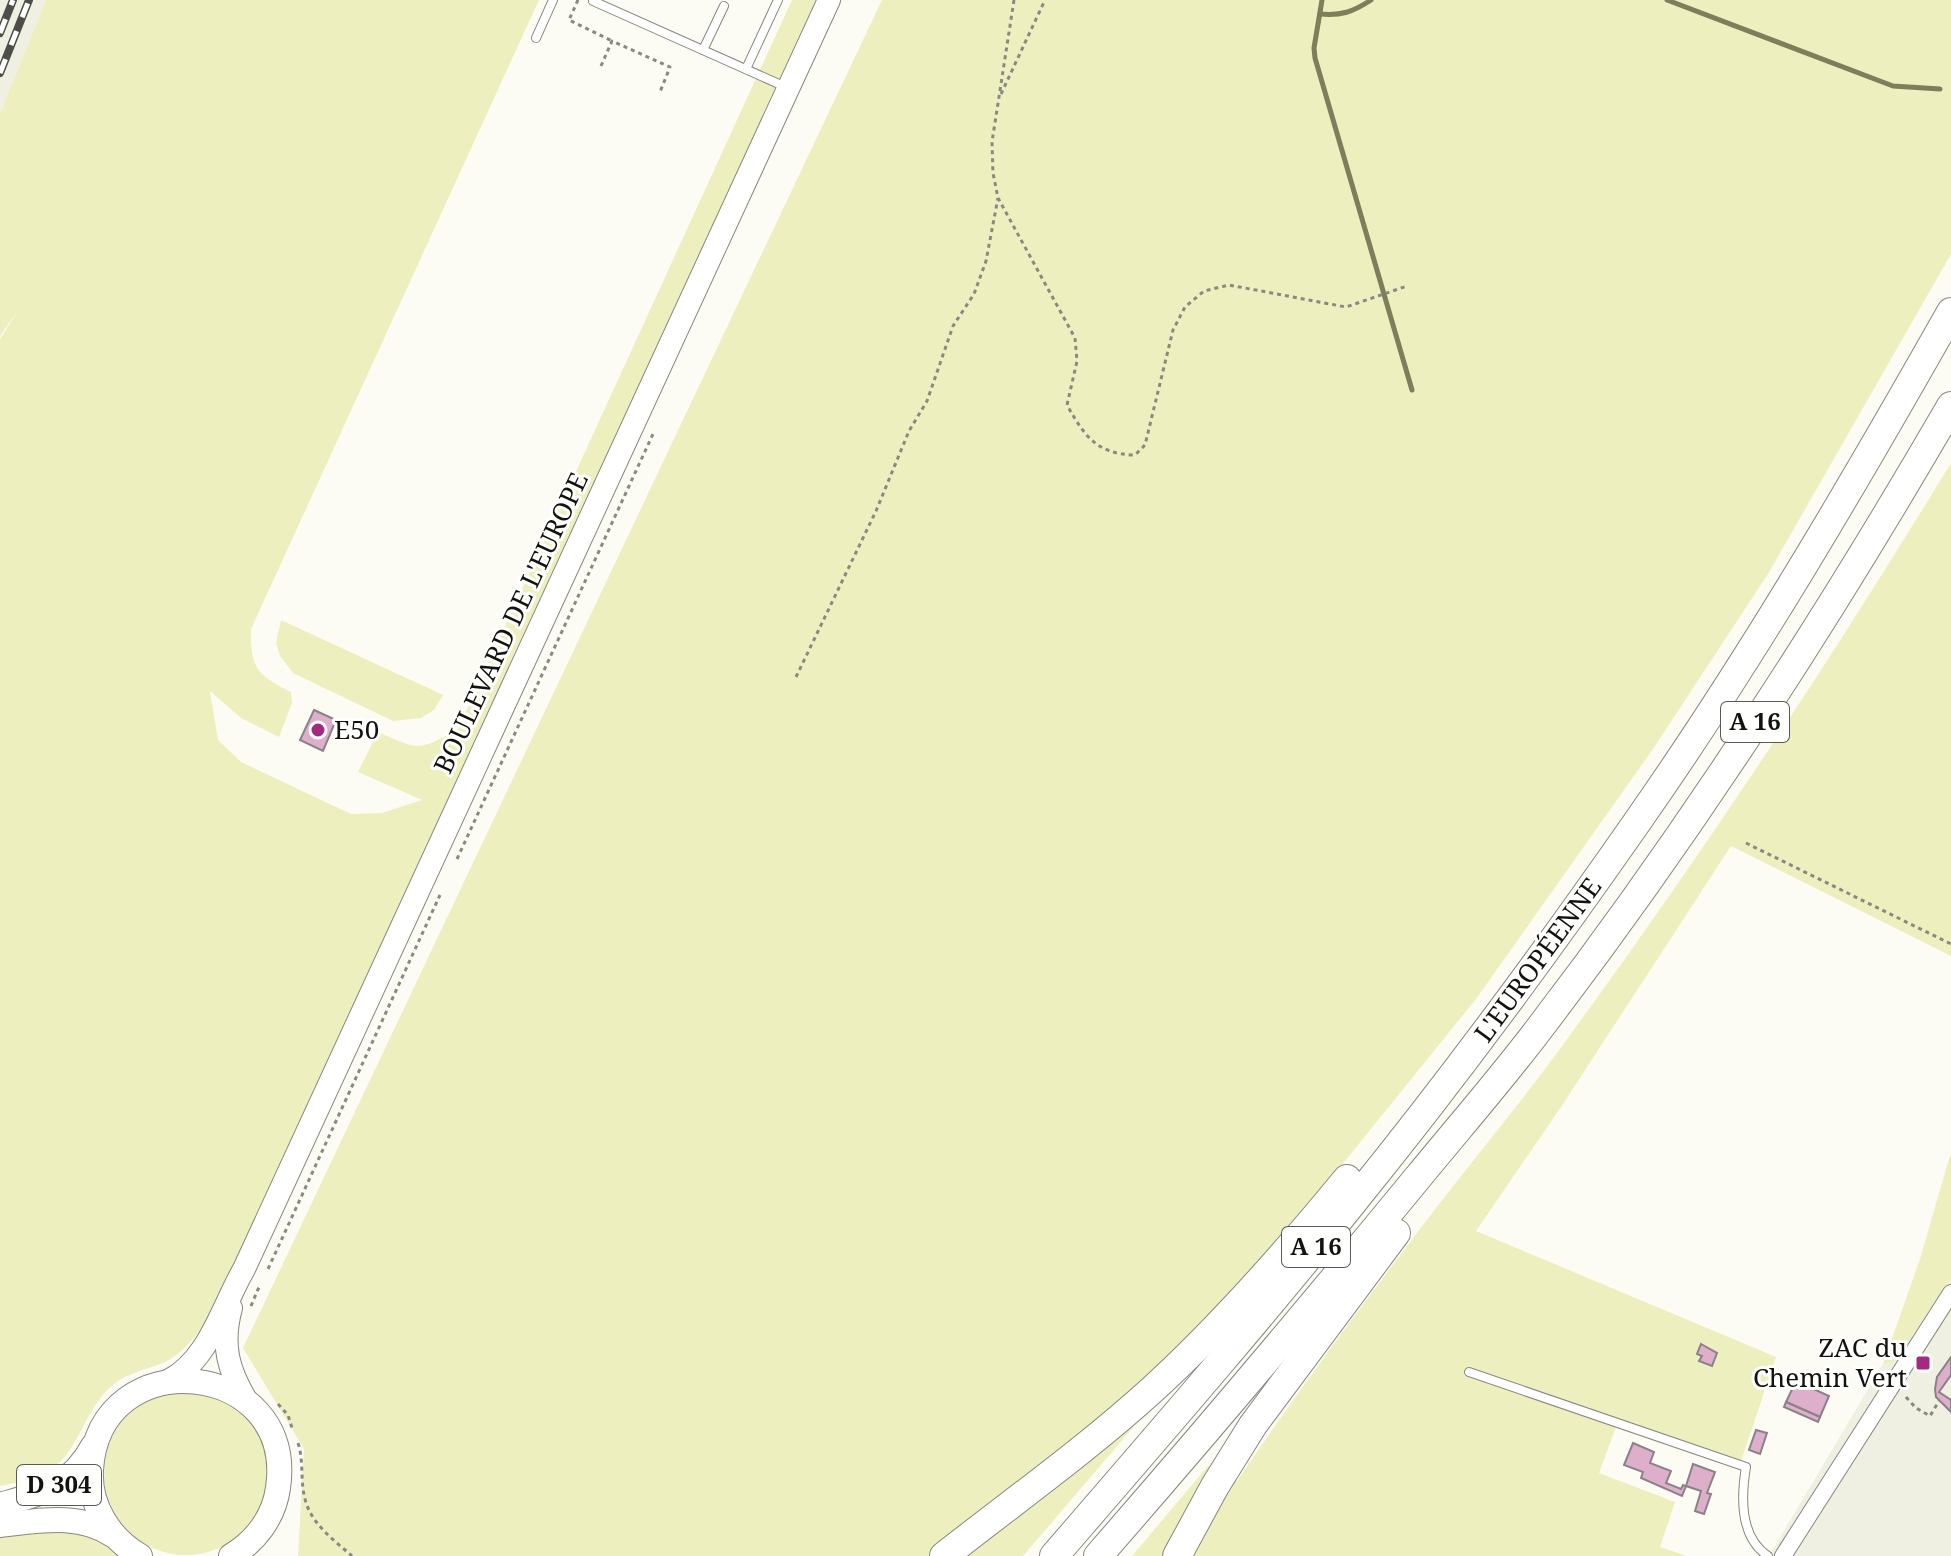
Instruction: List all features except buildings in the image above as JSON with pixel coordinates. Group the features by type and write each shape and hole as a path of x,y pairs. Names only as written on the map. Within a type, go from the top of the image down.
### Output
{"highway":[{"name":"L'EUROPÉENNE","path":"1054,1556 1352,1204 1563,926 1636,824 1743,662 1951,312"},
{"name":"L'EUROPÉENNE","path":"1098,1556 1307,1312 1541,1027 1663,859 1778,688 1846,582 1951,406"},
{"path":"944,1556 1106,1429 1192,1351 1296,1240 1563,926"},
{"path":"1177,1556 1253,1425 1292,1369 1432,1187 1541,1027"}],"main road":[{"name":"BOULEVARD DE L'EUROPE","path":"248,1403 230,1371 225,1342 230,1314 257,1276 829,0"},
{"name":"BOULEVARD DE L'EUROPE","path":"168,1381 188,1368 257,1276"},
{"path":"140,1556 117,1539 99,1513 91,1467 98,1437 110,1417 126,1400 146,1388 168,1381 191,1379 214,1384 248,1403 263,1420 276,1448 279,1479 266,1540 266,1556"},
{"name":"D 304","path":"0,1505 43,1493 70,1477 88,1456 98,1437"},
{"path":"231,1556 256,1536 275,1502"},
{"name":"D 304","path":"0,1525 73,1520 96,1526 117,1539"}],"street":[{"path":"1783,1556 1951,1293"},
{"path":"1937,1317 1951,1303"}],"lane":[{"path":"536,38 553,0"},
{"path":"746,69 778,0"},
{"path":"593,1 788,88"},
{"path":"703,50 724,6"},
{"path":"1469,1372 1746,1467 1741,1498 1748,1532 1759,1550 1768,1556"}],"path":[{"path":"578,0 569,20 670,67 660,92"},
{"path":"1014,0 992,142 993,173 998,198 1075,338 1077,361 1067,405 1087,438 1115,454 1135,455 1145,445 1173,330 1185,307 1204,291 1229,285 1346,307 1407,286"},
{"path":"1000,97 1045,0"},
{"path":"601,66 612,41"},
{"path":"796,677 876,511 909,431 927,401 953,326 974,294 986,261 998,198"},
{"path":"453,867 658,422"},
{"path":"1746,843 1951,944"},
{"path":"250,1309 257,1276 440,895"},
{"path":"1905,1396 1916,1408 1930,1416 1939,1401"},
{"path":"274,1398 288,1415 300,1450 305,1498 312,1516 352,1556"}],"shaded area":[{"path":"0,0 46,0 0,113"},
{"name":"ZAC du Chemin Vert","path":"1951,1279 1951,1556 1769,1556 1883,1364 1894,1362"}],"green space":[{"path":"46,0 539,0 251,629 252,653 258,669 291,692 292,703 279,737 241,718 210,691 218,740 241,762 351,814 382,813 422,800 358,772 378,732 418,746 434,742 458,729 792,0 819,0 212,1312 196,1335 176,1355 125,1377 103,1394 73,1445 55,1467 32,1479 0,1486 0,339 21,306 0,336 0,113"},
{"path":"882,0 1951,0 1951,254 1768,574 1653,749 1476,999 1256,1271 1105,1418 928,1556 298,1556 304,1449 243,1348"},
{"path":"1951,463 1951,956 1731,846 1476,1231 1776,1357 1741,1461 1619,1419 1599,1473 1675,1502 1660,1547 1687,1556 1132,1556 1208,1466 1237,1481 1359,1309 1537,1080 1656,915 1856,616"},
{"path":"281,620 443,695 434,710 421,718 393,721 293,673 280,656 276,643"},
{"path":"1951,1152 1951,1279 1894,1362 1883,1364 1920,1259"},
{"path":"1172,1382 1023,1556 957,1556"},
{"path":"186,1391 217,1397 244,1415 262,1442 268,1473 262,1504 244,1531 217,1549 186,1555 155,1549 128,1531 110,1504 104,1473 110,1442 128,1415 155,1397"},
{"path":"0,1531 88,1531 121,1556 0,1556"}],"waterway":[{"path":"1322,0 1315,58 1412,390"},
{"path":"1320,14 1347,12 1371,0"},
{"path":"1667,0 1893,86 1940,89"}],"railway":[{"path":"0,33 13,0"},
{"path":"0,73 29,0"}],"place":[{"name":"E50","path":"318,730"},
{"name":"ZAC du Chemin Vert","path":"1923,1363"}]}
